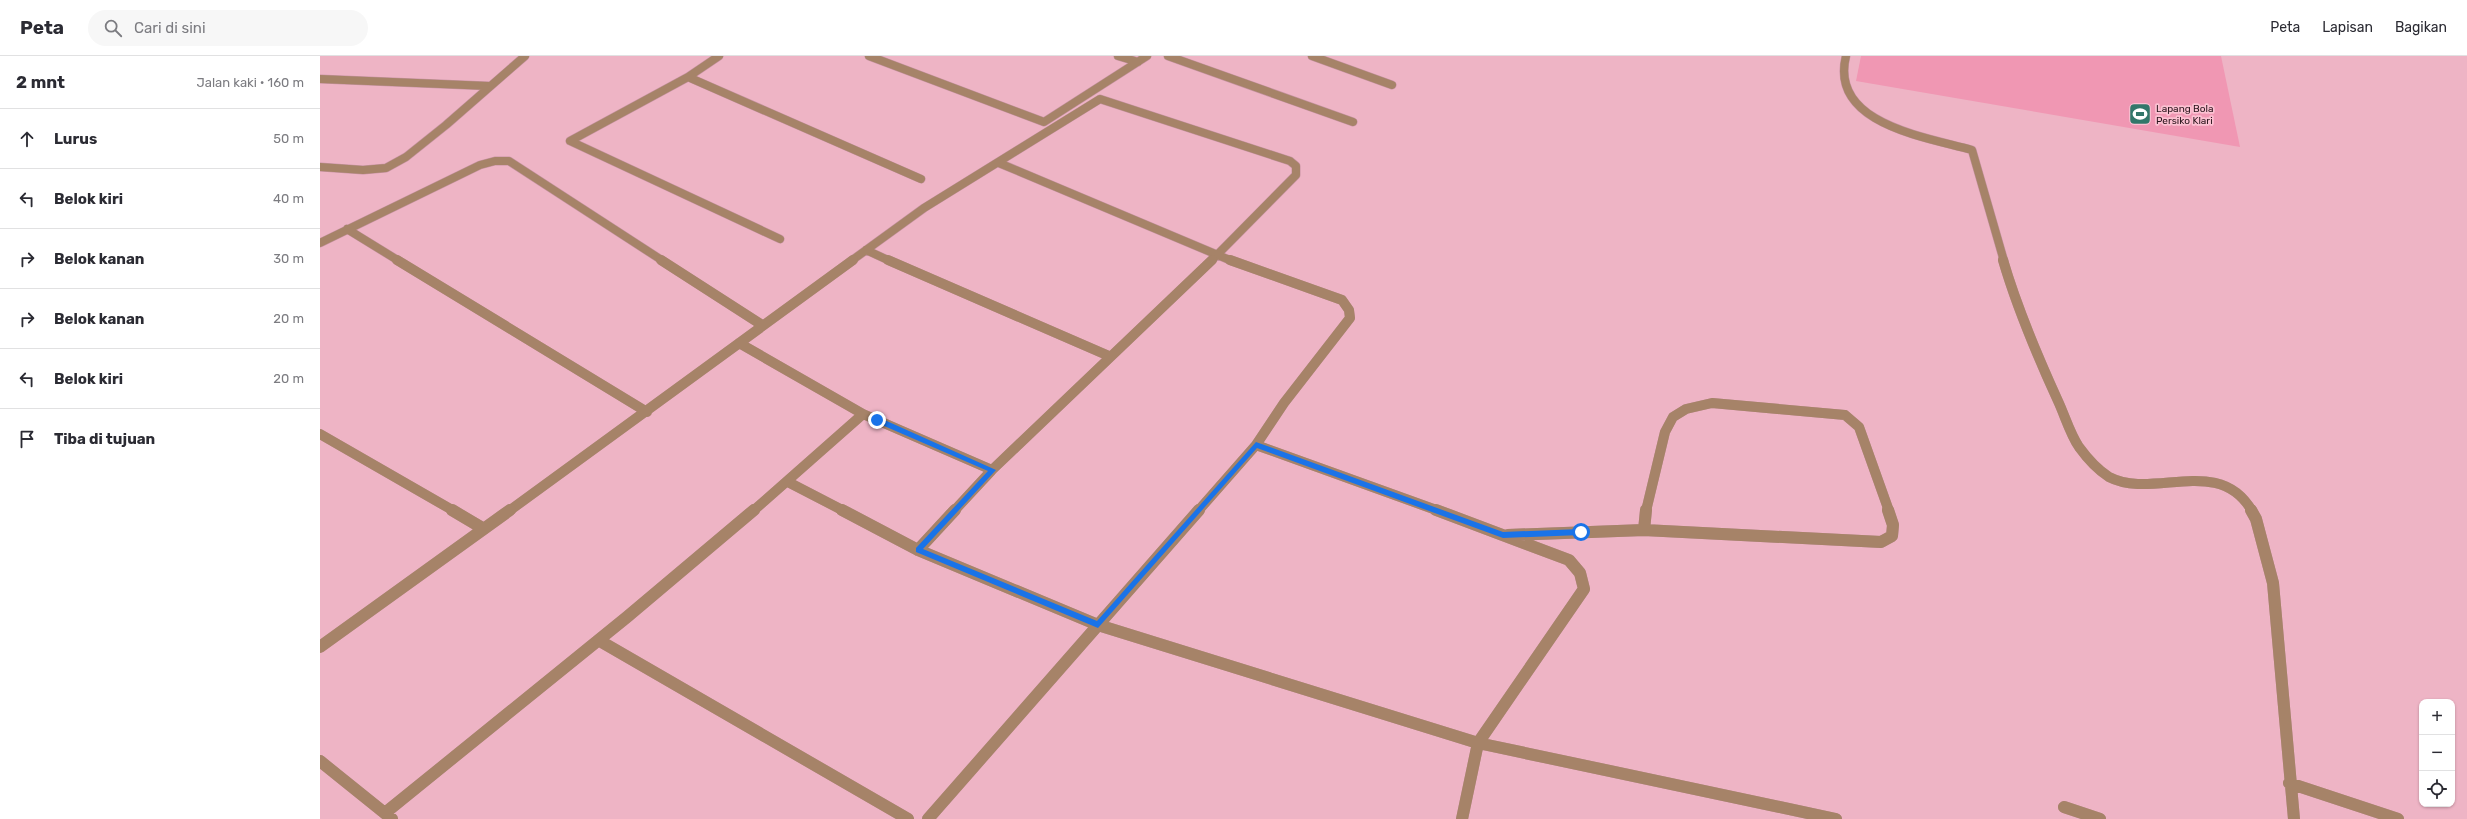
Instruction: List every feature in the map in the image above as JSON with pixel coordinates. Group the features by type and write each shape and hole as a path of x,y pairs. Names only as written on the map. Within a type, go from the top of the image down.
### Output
{"street":[{"path":"320,167 363,170 386,168 406,157 525,56"},
{"path":"719,56 688,77 570,141 780,239"},
{"path":"869,56 1044,122 1147,56"},
{"path":"1118,56 1138,62"},
{"path":"1168,56 1353,122"},
{"path":"1312,56 1392,85"},
{"path":"1846,56 1842,68 1846,89 1864,111 1890,127 1966,147 1974,154 2011,286 2035,351 2079,447 2086,457 2110,477 2127,483 2200,480 2217,483 2235,492 2248,505 2256,519 2273,583 2289,783 2294,819"},
{"path":"688,77 921,179"},
{"path":"320,79 489,86"},
{"path":"320,647 647,412 762,325 924,208 999,163 1100,99 1290,161 1296,166 1296,175 1217,256 1109,356 992,470 918,550"},
{"path":"320,243 480,165 495,161 509,161 762,325"},
{"path":"928,819 1256,445 1284,403 1350,318 1349,310 1342,300 1217,256 999,163"},
{"path":"347,229 647,412"},
{"path":"866,250 1109,356"},
{"path":"739,343 863,414 992,470"},
{"path":"1503,535 1644,530 1881,542 1892,536 1893,525 1876,471 1859,427 1845,415 1712,403 1686,409 1673,417 1665,432 1648,498 1644,530"},
{"path":"320,761 389,816 600,641 788,482 863,414"},
{"path":"320,434 484,529"},
{"path":"1256,445 1569,560 1580,573 1584,589 1478,743 1462,819"},
{"path":"788,482 918,550 1098,625 1478,743 1836,819"},
{"path":"600,641 908,819"},
{"path":"2289,783 2398,819"},
{"path":"2064,807 2100,819"}],"shaded area":[{"name":"Lapang Bola Persiko Klari","path":"1861,56 2221,56 2240,147 1856,81"}],"place":[{"name":"Lapang Bola Persiko Klari","path":"2140,114"}],"route":[{"path":"877,420 992,470 918,550 1098,625 1195,512 1256,445 1302,460 1503,535 1581,532"}]}
